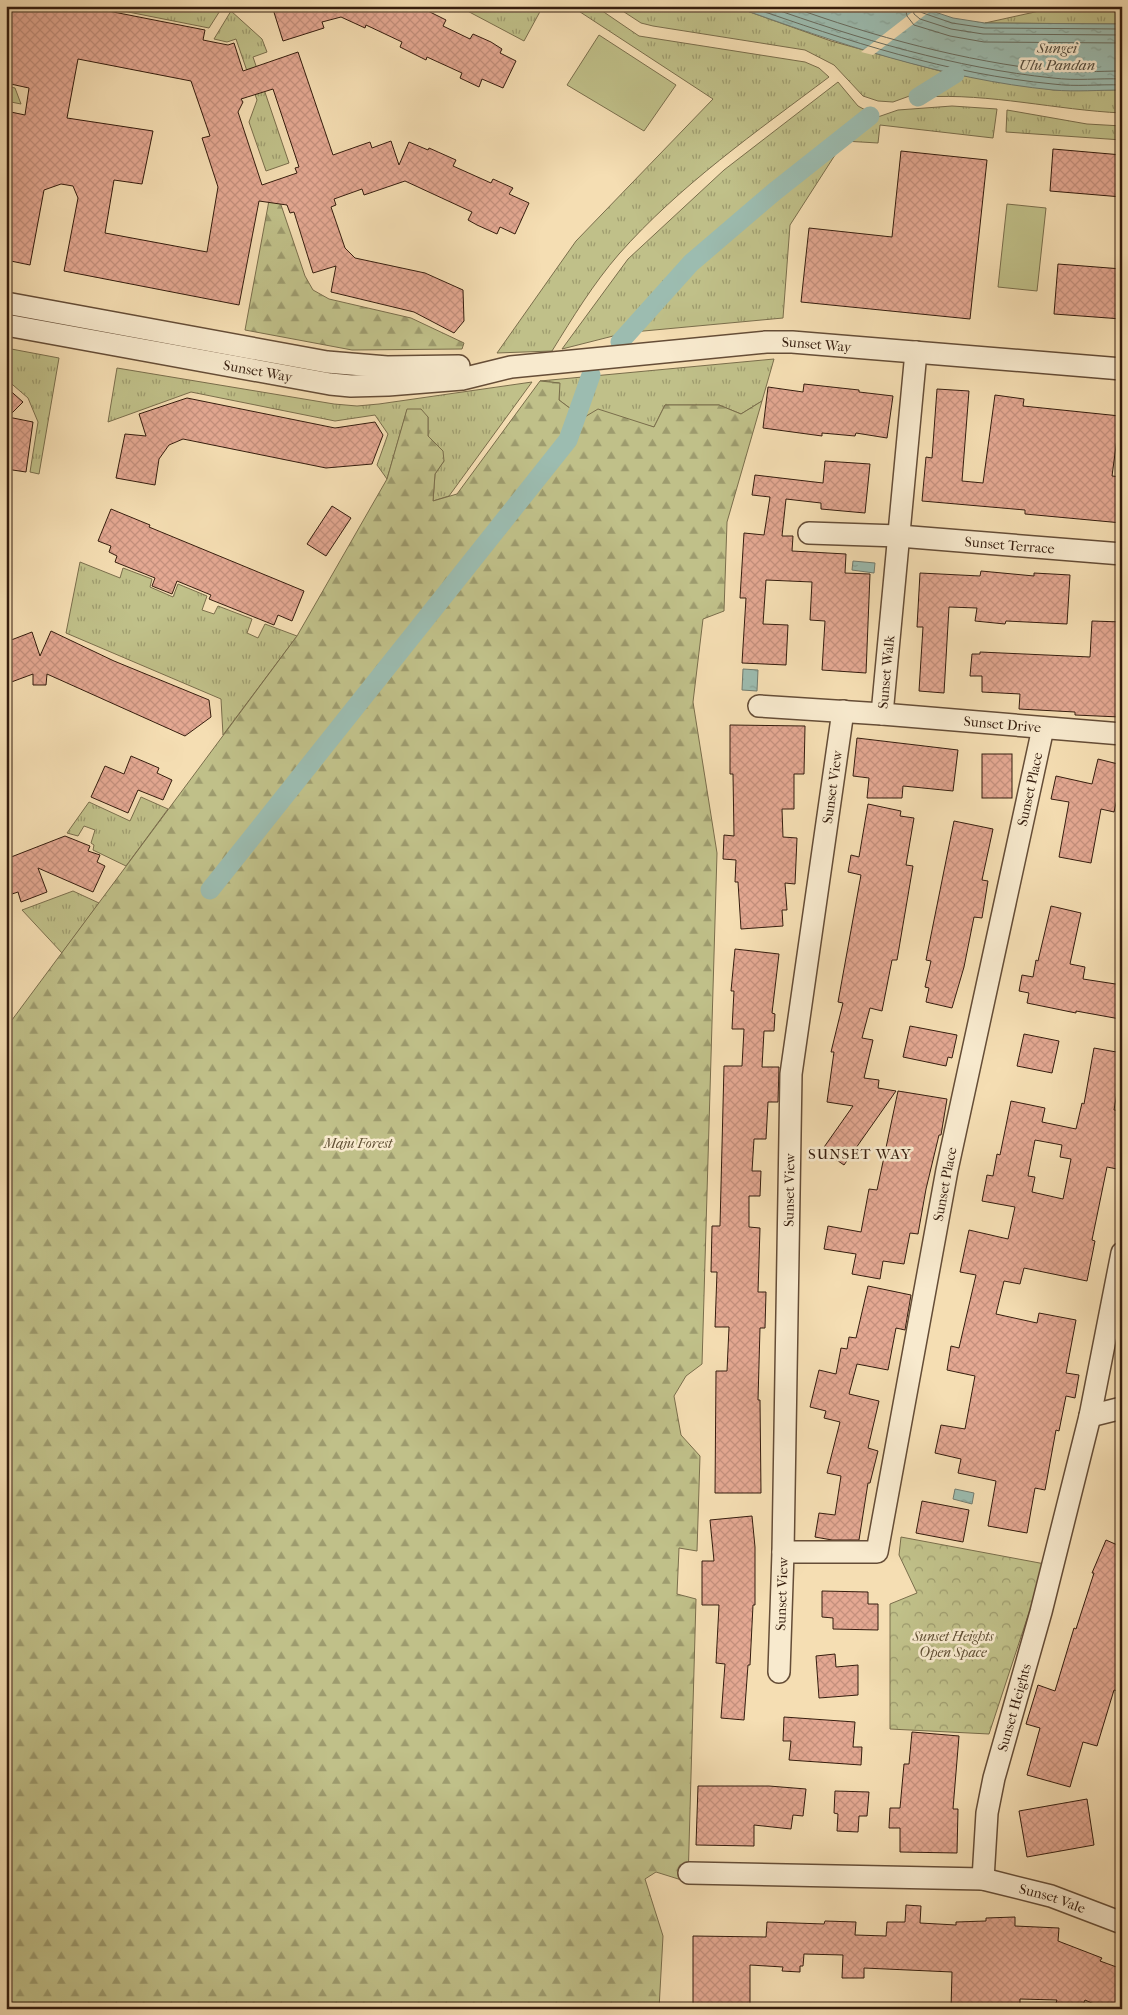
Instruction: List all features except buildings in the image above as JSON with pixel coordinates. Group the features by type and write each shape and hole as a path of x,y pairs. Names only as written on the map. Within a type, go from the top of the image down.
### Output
{"street":[{"name":"Sunset Way","path":"6,303 327,362 387,366 468,365 512,367"},
{"name":"Sunset Way","path":"6,325 330,384 350,386 462,379 512,367 766,342 792,342 1122,369"},
{"name":"Sunset Walk","path":"759,706 882,714 916,352"},
{"path":"809,533 899,536"},
{"name":"Sunset Terrace","path":"899,536 1122,554"},
{"name":"Sunset View","path":"779,1672 783,1552 791,1074 844,711"},
{"name":"Sunset Drive","path":"882,714 1122,734"},
{"name":"Sunset Place","path":"783,1552 877,1552 947,1170 1043,728"},
{"name":"Sunset Heights","path":"983,1879 987,1813 994,1778 1041,1612 1090,1416 1122,1252"},
{"path":"1090,1416 1122,1408"},
{"path":"689,1874 983,1879"},
{"name":"Sunset Vale","path":"983,1879 1051,1896 1122,1923"}],"green space":[{"path":"98,6 223,6 209,28"},
{"path":"458,6 543,6 524,41"},
{"path":"571,6 595,6 639,36 805,62 819,68 829,77 720,160 667,205 619,254 576,313 552,351 497,353 576,241 713,99"},
{"path":"615,6 733,6 831,41 951,74 915,94 893,102 878,101 863,96 834,65 805,50 653,26 641,23"},
{"path":"1062,6 1122,6 1122,24 985,23"},
{"path":"231,11 262,39 267,52 253,57 289,163 266,171 249,122 257,100 236,39 227,42 214,39"},
{"path":"599,35 676,85 644,131 567,85"},
{"path":"959,75 1054,90 1122,90 1122,113 974,97 924,97"},
{"path":"838,82 858,106 869,112 771,188 688,261 625,333 562,349 628,259 724,170"},
{"path":"6,86 15,88 21,104 6,101"},
{"path":"952,106 997,109 993,138 880,125 878,143 844,141 790,225 783,318 633,332 694,264 775,194 872,119 898,110"},
{"path":"1007,110 1087,124 1122,126 1122,140 1006,132"},
{"path":"277,193 305,276 313,290 329,299 411,318 464,343 462,349 352,350 245,330 270,195"},
{"path":"1007,204 1046,208 1037,291 998,287"},
{"path":"6,348 59,358 39,474 30,472 38,422 28,398 6,379"},
{"path":"774,359 762,401 741,414 719,405 665,405 654,427 630,421 583,418 559,400 559,383 540,381"},
{"path":"117,368 334,404 357,406 532,382 449,496 433,501 435,474 444,461 428,436 428,417 407,410 387,479 377,465 388,434 375,415 335,421 191,392 108,422"},
{"name":"Maju Forest","path":"540,381 560,383 559,400 583,418 598,409 654,427 665,405 719,405 741,414 762,401 727,522 724,611 703,619 693,702 717,853 702,1364 686,1376 674,1396 681,1435 700,1456 697,1551 679,1548 677,1594 696,1599 688,1882 656,1872 645,1879 663,1936 659,2009 6,2009 6,1028 297,636 387,479 407,409 421,409 428,417 428,436 443,451 444,461 435,474 433,501 457,494"},
{"path":"80,562 120,578 123,568 152,579 150,587 173,597 178,584 207,596 202,610 214,614 218,606 252,619 247,633 258,638 265,624 297,636 223,735 221,699 66,633"},
{"path":"141,797 168,809 126,866 93,850 94,845 91,843 95,830 84,826 78,836 67,833 89,802 130,821"},
{"path":"73,891 99,903 62,953 22,910"},
{"name":"Sunset Heights Open Space","path":"901,1537 1045,1564 989,1734 890,1729 890,1604 917,1593 899,1555"}],"water":[{"name":"Sungei Ulu Pandan","path":"733,6 917,6 953,18 985,23 1122,24 1122,90 1053,90 971,77 890,58"},
{"path":"853,561 875,563 874,573 852,570"},
{"path":"743,669 758,670 757,691 742,690"},
{"path":"955,1489 974,1493 972,1504 953,1499"}],"pier":[{"path":"920,6 933,9 873,55 861,52"}],"waterway":[{"path":"918,97 955,74"},
{"path":"620,342 691,263 774,192 870,116"},
{"path":"210,890 568,440 591,375"}],"district":[{"name":"SUNSET WAY","path":"860,1154"}]}
